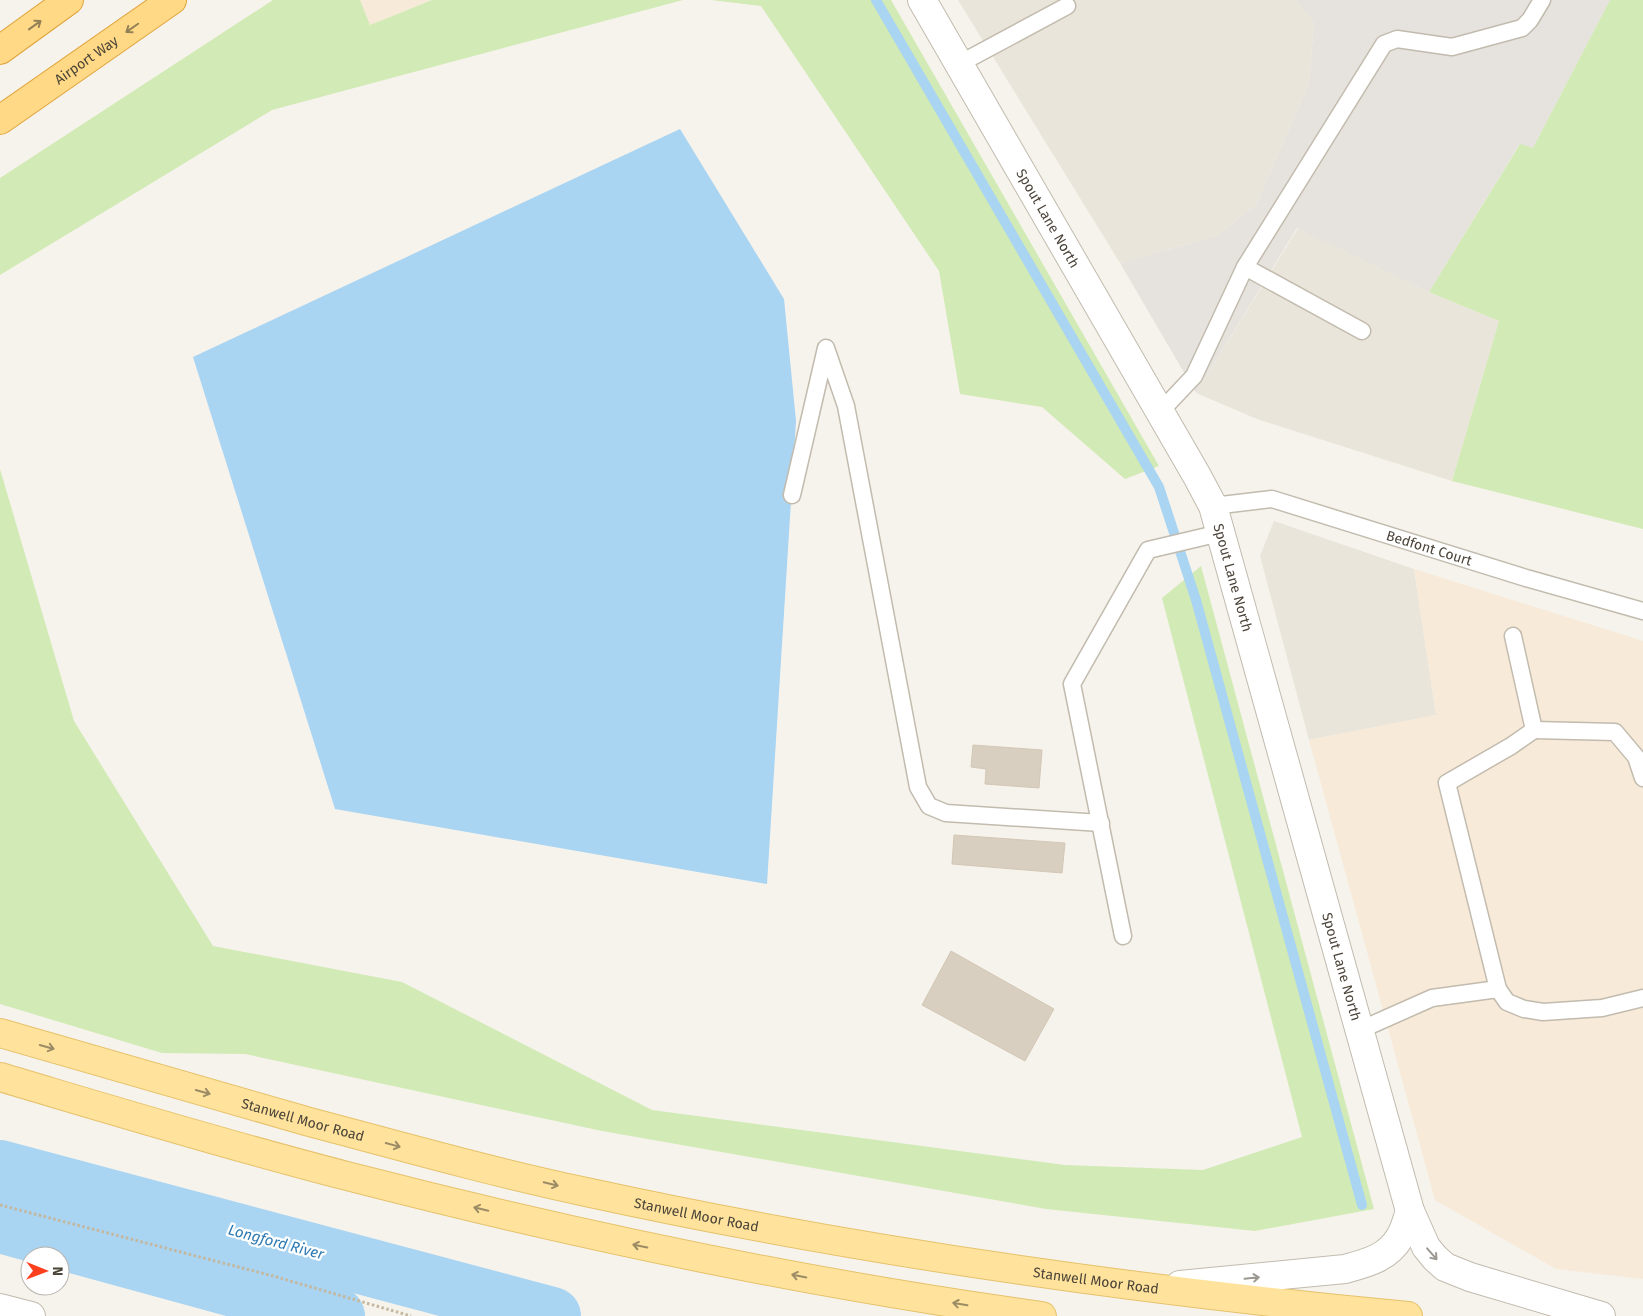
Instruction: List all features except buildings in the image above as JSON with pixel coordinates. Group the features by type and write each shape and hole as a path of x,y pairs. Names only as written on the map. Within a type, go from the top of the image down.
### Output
{"highway":[{"path":"0,50 69,0"},
{"name":"Airport Way","path":"0,120 172,0"}],"main road":[{"name":"Stanwell Moor Road","path":"0,1033 379,1141 585,1192 732,1222 863,1246 1002,1268 1152,1288 1408,1316"},
{"path":"0,1077 344,1175 558,1228 647,1248 880,1291 1042,1316"}],"street":[{"name":"Spout Lane North","path":"922,0 1213,506 1410,1211 1426,1247 1445,1267 1470,1277 1600,1316"},
{"path":"1152,1288 1345,1269 1368,1263 1379,1259 1400,1237 1410,1211"},
{"path":"0,1308 31,1316"}],"lane":[{"path":"1160,412 1194,376 1245,267 1384,44 1397,39 1452,47 1461,45 1522,28 1530,20 1542,0"},
{"path":"959,64 1068,6"},
{"path":"1245,267 1362,330"},
{"path":"792,495 826,348 846,406 918,787 925,800 929,806 946,813 1101,823"},
{"name":"Bedfont Court","path":"1213,506 1272,498 1526,578 1643,611"},
{"path":"1124,936 1072,684 1148,550 1220,533"},
{"path":"1513,636 1534,730"},
{"path":"1643,778 1636,757 1615,732 1534,730 1511,746 1447,783 1498,989 1507,1002 1524,1009 1543,1012 1602,1008 1643,998"},
{"path":"1360,1030 1432,998 1498,989"}],"path":[{"path":"0,1206 273,1276 411,1316"}],"shaded area":[{"path":"360,0 432,0 370,25"},
{"path":"958,0 1296,0 1314,21 1309,84 1256,205 1217,236 1120,263"},
{"path":"1296,0 1610,0 1533,148 1519,145 1429,292 1297,228 1196,393 1120,263 1217,236 1256,205 1309,84 1314,22"},
{"path":"1298,228 1429,292 1499,321 1452,481 1257,419 1196,393"},
{"path":"1274,521 1414,569 1436,715 1309,740 1260,556"},
{"path":"1414,569 1643,641 1643,1279 1556,1269 1435,1200 1309,740 1436,715"}],"green space":[{"path":"273,0 360,0 370,25 432,0 683,0 272,110 0,275 0,178"},
{"path":"711,0 891,0 1159,466 1125,479 1042,407 960,394 939,271 761,6"},
{"path":"1610,0 1643,0 1643,529 1452,481 1499,321 1429,292 1520,144 1533,148"},
{"path":"0,469 74,721 213,946 402,982 652,1110 1065,1165 1203,1170 1302,1137 1162,598 1201,566 1374,1209 1255,1231 1046,1209 602,1131 245,1054 162,1053 0,1004"}],"water":[{"path":"680,129 784,299 796,421 767,884 335,809 193,357"}],"waterway":[{"path":"876,0 1159,487 1196,600 1362,1205"},
{"name":"Longford River","path":"0,1169 552,1316"},
{"path":"0,1224 336,1316"}]}
